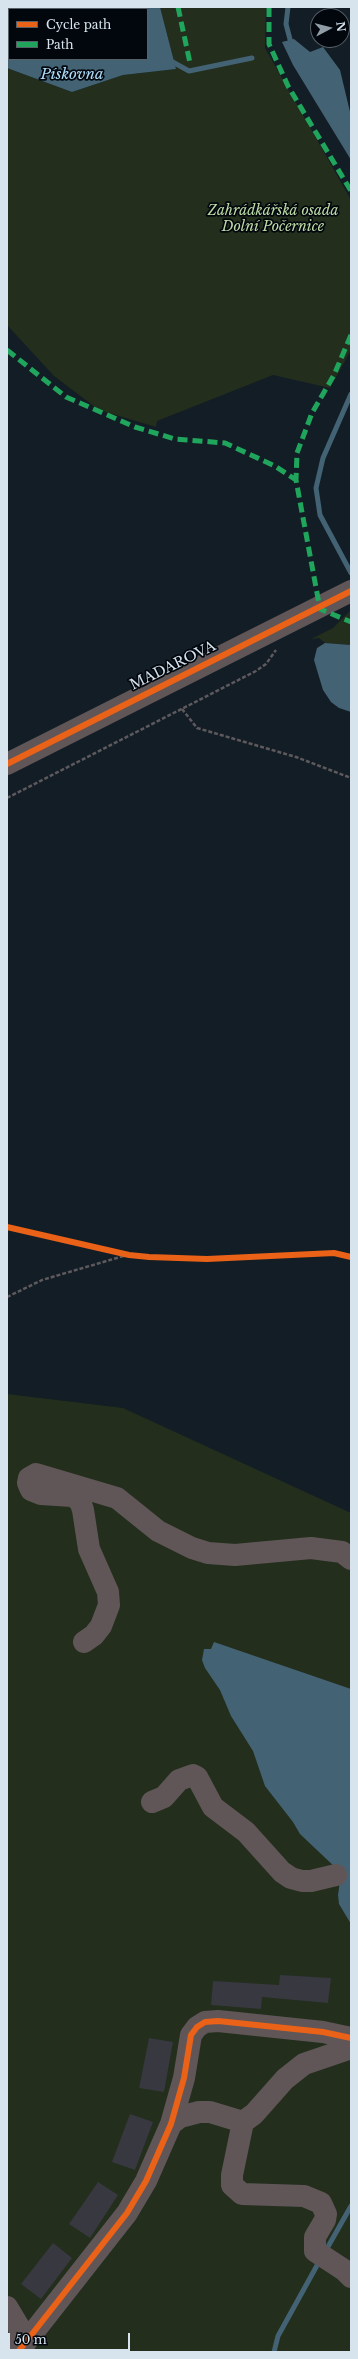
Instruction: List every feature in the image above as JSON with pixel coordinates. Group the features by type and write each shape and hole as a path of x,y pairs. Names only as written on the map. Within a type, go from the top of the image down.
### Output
{"street":[{"name":"MADAROVA","path":"7,764 172,680 275,631 351,592"},
{"path":"84,1642 94,1635 101,1626 109,1605 108,1592 89,1549 83,1510 80,1501 72,1496 41,1494 31,1490 29,1487 29,1478 36,1474 117,1498 158,1531 192,1548 208,1553 235,1555 311,1548 342,1552 351,1559"},
{"path":"152,1802 164,1797 179,1780 193,1775 197,1777 213,1807 246,1832 282,1872 291,1878 306,1881 336,1875"},
{"path":"20,2350 127,2213 146,2181 171,2124 184,2078 190,2035 197,2027 205,2022 218,2021 323,2032 351,2038"},
{"path":"351,2048 304,2064 285,2079 254,2114 243,2122 232,2176 232,2185 242,2194 304,2196 321,2203 326,2214 325,2220 314,2242 315,2251 344,2270 351,2278"},
{"path":"171,2124 180,2117 199,2112 210,2112 243,2122"},
{"path":"7,2307 19,2327 20,2350"}],"path":[{"path":"7,798 182,709 266,664 275,653 278,642 275,631"},
{"path":"182,709 197,728 296,757 351,778"},
{"path":"7,1227 129,1255 207,1259 334,1252 351,1257"},
{"path":"7,1297 42,1280 129,1255"}],"green space":[{"name":"Zahrádkářská osada Dolní Počernice","path":"160,7 266,7 265,48 351,200 351,350 330,388 273,375 157,421 156,427 99,410 54,376 7,325 7,68 72,92 123,75 176,69"},
{"path":"351,610 351,645 325,643 319,638 311,639 333,628"},
{"path":"7,1394 123,1408 351,1513 351,2352 7,2352"}],"water":[{"name":"Pískovna","path":"7,7 160,7 176,69 123,75 72,92 7,68"},
{"path":"294,39 310,52 324,48 340,70 351,116 351,160 293,65 282,42"},
{"path":"325,643 351,645 351,712 339,708 331,702 323,690 314,660 317,648"},
{"path":"214,1642 351,1689 351,1924 339,1904 338,1895 340,1881 337,1869 300,1834 293,1822 265,1786 253,1751 231,1716 220,1690 205,1668 202,1660 204,1649 211,1649"}],"building":[{"path":"280,1975 331,1978 328,2003 262,1997 261,2009 211,2005 213,1981 279,1985"},
{"path":"149,2038 173,2042 164,2092 139,2088"},
{"path":"130,2114 153,2122 135,2170 112,2162"},
{"path":"98,2182 118,2195 90,2238 69,2224"},
{"path":"53,2243 72,2258 41,2299 21,2284"}],"waterway":[{"path":"288,7 286,24 292,47"},
{"path":"169,60 189,71 252,58"},
{"path":"351,394 323,458 316,488 320,515 351,573"},
{"path":"325,2252 351,2206"},
{"path":"274,2352 278,2336 320,2260"}],"marked path":[{"path":"178,7 190,63"},
{"path":"269,7 269,44 288,86 351,191"},
{"path":"351,335 334,375 312,413 297,453 296,480 320,609 351,622"},
{"path":"7,350 66,397 135,427 175,439 225,443 275,466 296,480"}],"cycle path":[{"path":"7,764 351,591"},
{"path":"7,1227 129,1255 149,1257 207,1259 334,1253 351,1257"},
{"path":"18,2352 127,2213 146,2181 171,2124 184,2078 191,2035 197,2027 205,2022 218,2021 323,2032 351,2038"}]}
